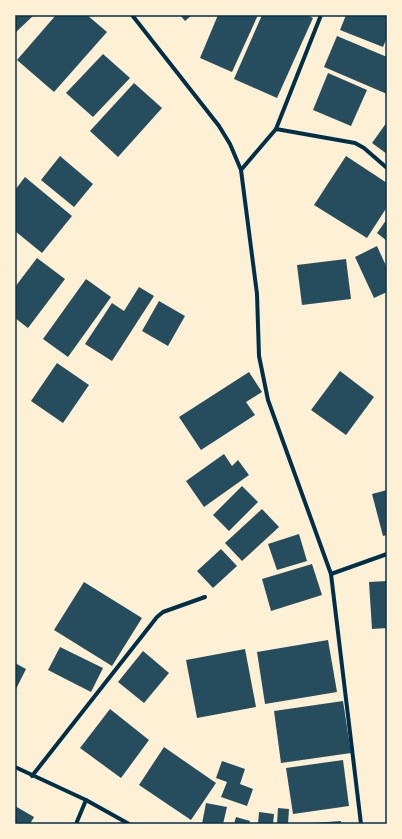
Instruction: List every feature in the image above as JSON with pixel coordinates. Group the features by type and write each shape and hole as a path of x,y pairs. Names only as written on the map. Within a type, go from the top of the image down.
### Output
{"street":[{"path":"132,15 219,126 230,144 240,170 257,294 259,356 268,400 331,574 362,824"},
{"path":"240,170 276,129 321,15"},
{"path":"276,129 355,143 364,148 387,168"},
{"path":"331,574 387,554"},
{"path":"32,776 157,617 163,612 205,597"},
{"path":"15,767 86,800 129,824"},
{"path":"76,824 86,800"}],"building":[{"path":"15,15 34,15 15,33"},
{"path":"56,15 87,15 107,32 54,92 17,60"},
{"path":"180,15 192,15 185,21"},
{"path":"218,15 258,15 232,72 200,58"},
{"path":"262,15 307,15 313,18 277,98 234,79"},
{"path":"346,15 387,15 387,37 383,47 340,30"},
{"path":"337,36 387,57 387,94 324,67"},
{"path":"103,54 130,78 93,117 66,93"},
{"path":"328,73 367,90 351,126 313,110"},
{"path":"134,83 162,108 118,157 90,131"},
{"path":"387,122 387,154 372,143"},
{"path":"60,156 93,184 74,207 41,180"},
{"path":"346,156 387,183 387,207 367,238 314,205"},
{"path":"25,177 72,216 42,253 15,231 15,190"},
{"path":"387,219 387,241 377,233"},
{"path":"377,246 387,268 387,292 374,298 355,257"},
{"path":"37,258 65,279 28,328 15,318 15,287"},
{"path":"346,259 351,299 302,305 297,265"},
{"path":"86,279 111,297 68,357 43,339"},
{"path":"139,287 154,296 112,361 85,344 112,303 124,311"},
{"path":"159,301 185,316 168,346 142,331"},
{"path":"57,363 89,385 63,423 31,401"},
{"path":"340,371 374,397 346,435 311,410"},
{"path":"249,372 262,392 246,402 255,415 201,450 179,417"},
{"path":"224,454 232,466 238,460 249,475 204,507 186,481"},
{"path":"242,486 258,502 229,531 213,515"},
{"path":"387,490 387,535 383,536 372,494"},
{"path":"262,509 279,527 242,561 225,543"},
{"path":"299,534 307,561 277,570 268,544"},
{"path":"221,549 237,566 213,588 197,571"},
{"path":"312,564 322,595 271,611 262,579"},
{"path":"387,581 387,628 372,629 369,582"},
{"path":"84,582 142,618 112,666 54,630"},
{"path":"328,640 337,692 265,704 257,652"},
{"path":"60,647 103,668 91,692 48,670"},
{"path":"245,649 256,707 197,718 186,660"},
{"path":"143,651 169,673 144,703 118,682"},
{"path":"15,663 26,669 15,691"},
{"path":"343,701 351,753 281,763 274,711"},
{"path":"110,709 149,740 121,778 80,748"},
{"path":"164,747 216,783 191,820 139,785"},
{"path":"343,760 349,806 293,814 286,768"},
{"path":"222,761 245,769 240,784 253,789 247,806 221,797 227,782 216,778"},
{"path":"206,803 227,807 223,824 202,824"},
{"path":"15,806 34,817 30,824 15,824"},
{"path":"278,808 289,809 288,824 277,824"},
{"path":"259,812 274,814 273,824 258,824"},
{"path":"236,817 250,821 249,824 234,824"},
{"path":"341,821 341,824 314,824 314,823"}]}
